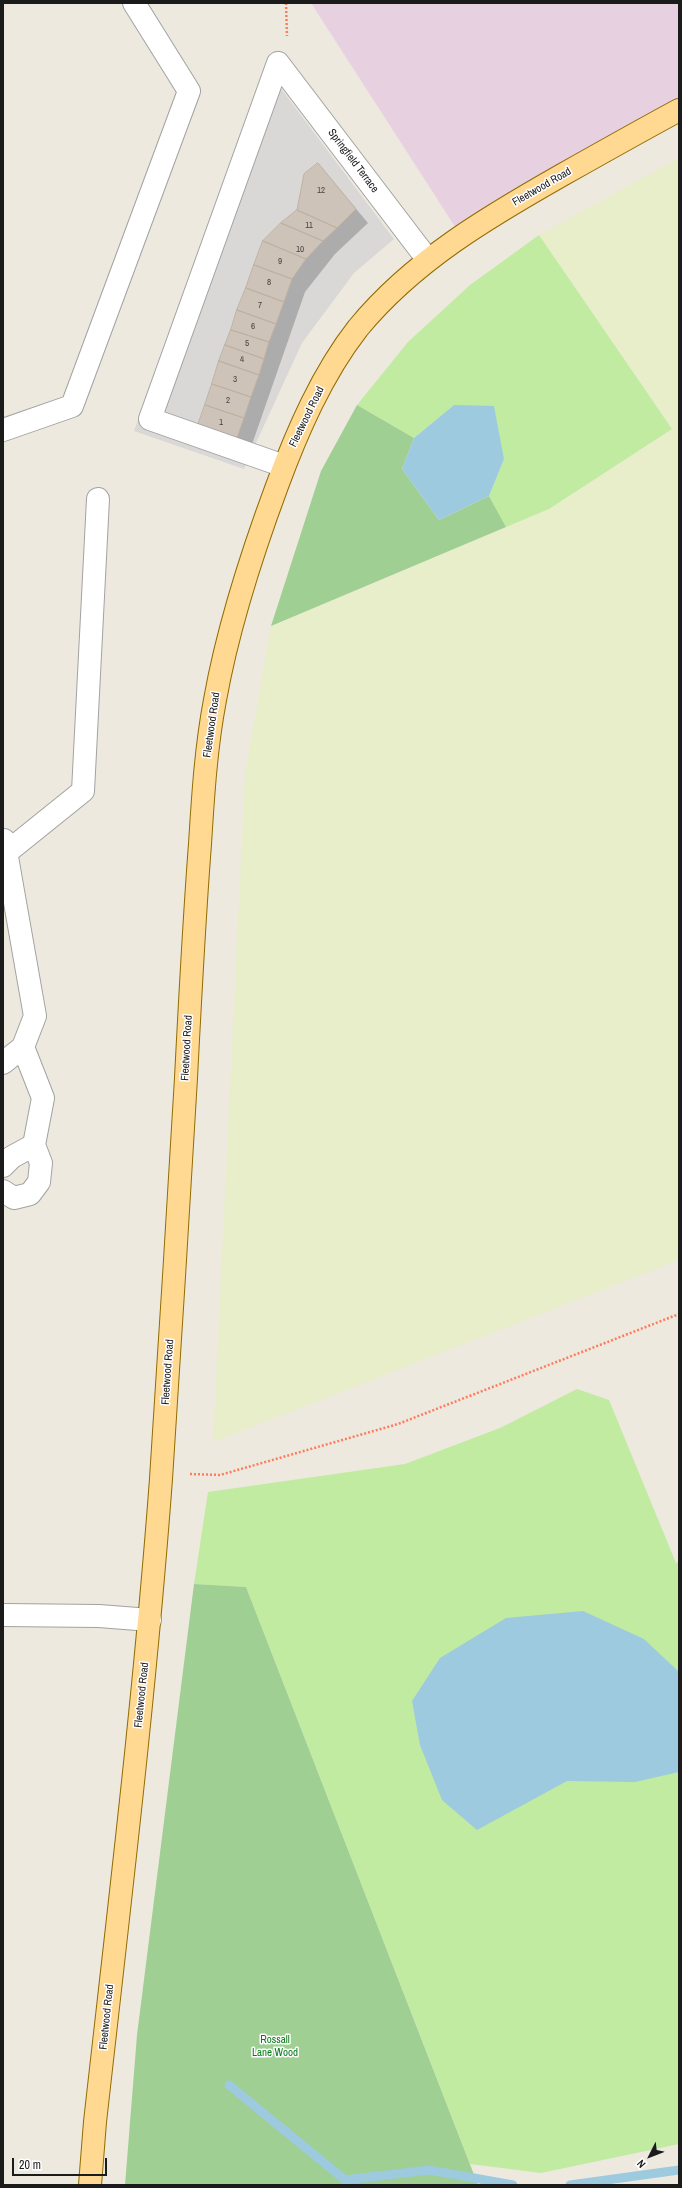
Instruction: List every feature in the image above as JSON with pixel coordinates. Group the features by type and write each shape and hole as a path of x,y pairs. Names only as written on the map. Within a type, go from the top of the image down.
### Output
{"main road":[{"name":"Fleetwood Road","path":"90,2185 95,2122 150,1620 176,1246 194,928 206,766 213,706 226,646 264,521 284,466 314,400 358,329 386,299 428,260 512,204 679,110"}],"street":[{"path":"3,430 72,406 189,91 134,3"},
{"name":"Springfield Terrace","path":"284,466 150,419 278,63 428,260"},
{"path":"3,1063 23,1047 35,1016 7,888 4,845 83,791 98,500"},
{"path":"3,1191 14,1198 30,1194 39,1182 41,1163 34,1145 43,1098 23,1047"},
{"path":"3,1166 12,1157 34,1145"},
{"path":"3,1614 99,1616 150,1620"}],"path":[{"path":"161,1472 220,1475 398,1424 679,1314"}],"shaded area":[{"path":"311,3 679,3 679,110 461,236"},
{"path":"267,70 394,239 354,273 302,343 244,469 134,431"}],"green space":[{"path":"679,158 679,1260 213,1442 245,774 271,626 549,509 672,429 539,235"},
{"path":"539,235 672,429 549,509 506,527 489,496 504,459 454,405 414,438 357,405 408,342 470,285"},
{"path":"357,405 414,438 402,469 439,520 489,496 506,527 271,626 321,471"},
{"path":"577,1389 609,1400 676,1563 679,1562 679,2144 541,2173 470,2164 246,1587 194,1584 208,1492 405,1464 500,1428"},
{"name":"Rossall Lane Wood","path":"194,1584 246,1587 478,2185 125,2185 137,2035"}],"water":[{"path":"454,405 494,406 504,459 489,496 439,520 402,469 414,438"},
{"path":"583,1611 644,1639 679,1672 679,1772 635,1782 567,1781 477,1830 442,1800 420,1745 412,1701 440,1658 506,1618"}],"building":[{"path":"318,163 356,209 337,228 297,210 304,174"},
{"path":"297,210 337,228 323,241 281,223"},
{"path":"281,223 323,241 306,259 263,241"},
{"path":"263,241 306,259 292,279 254,265"},
{"path":"254,265 292,279 284,302 246,288"},
{"path":"246,288 284,302 276,324 237,310"},
{"path":"237,310 276,324 269,342 231,330"},
{"path":"231,330 269,342 264,359 225,345"},
{"path":"225,345 264,359 259,375 219,361"},
{"path":"219,361 259,375 251,397 212,384"},
{"path":"212,384 251,397 244,418 205,405"},
{"path":"205,405 244,418 236,441 197,428"}],"waterway":[{"path":"229,2085 345,2180 429,2170 513,2185"},
{"path":"570,2185 679,2170"}]}
